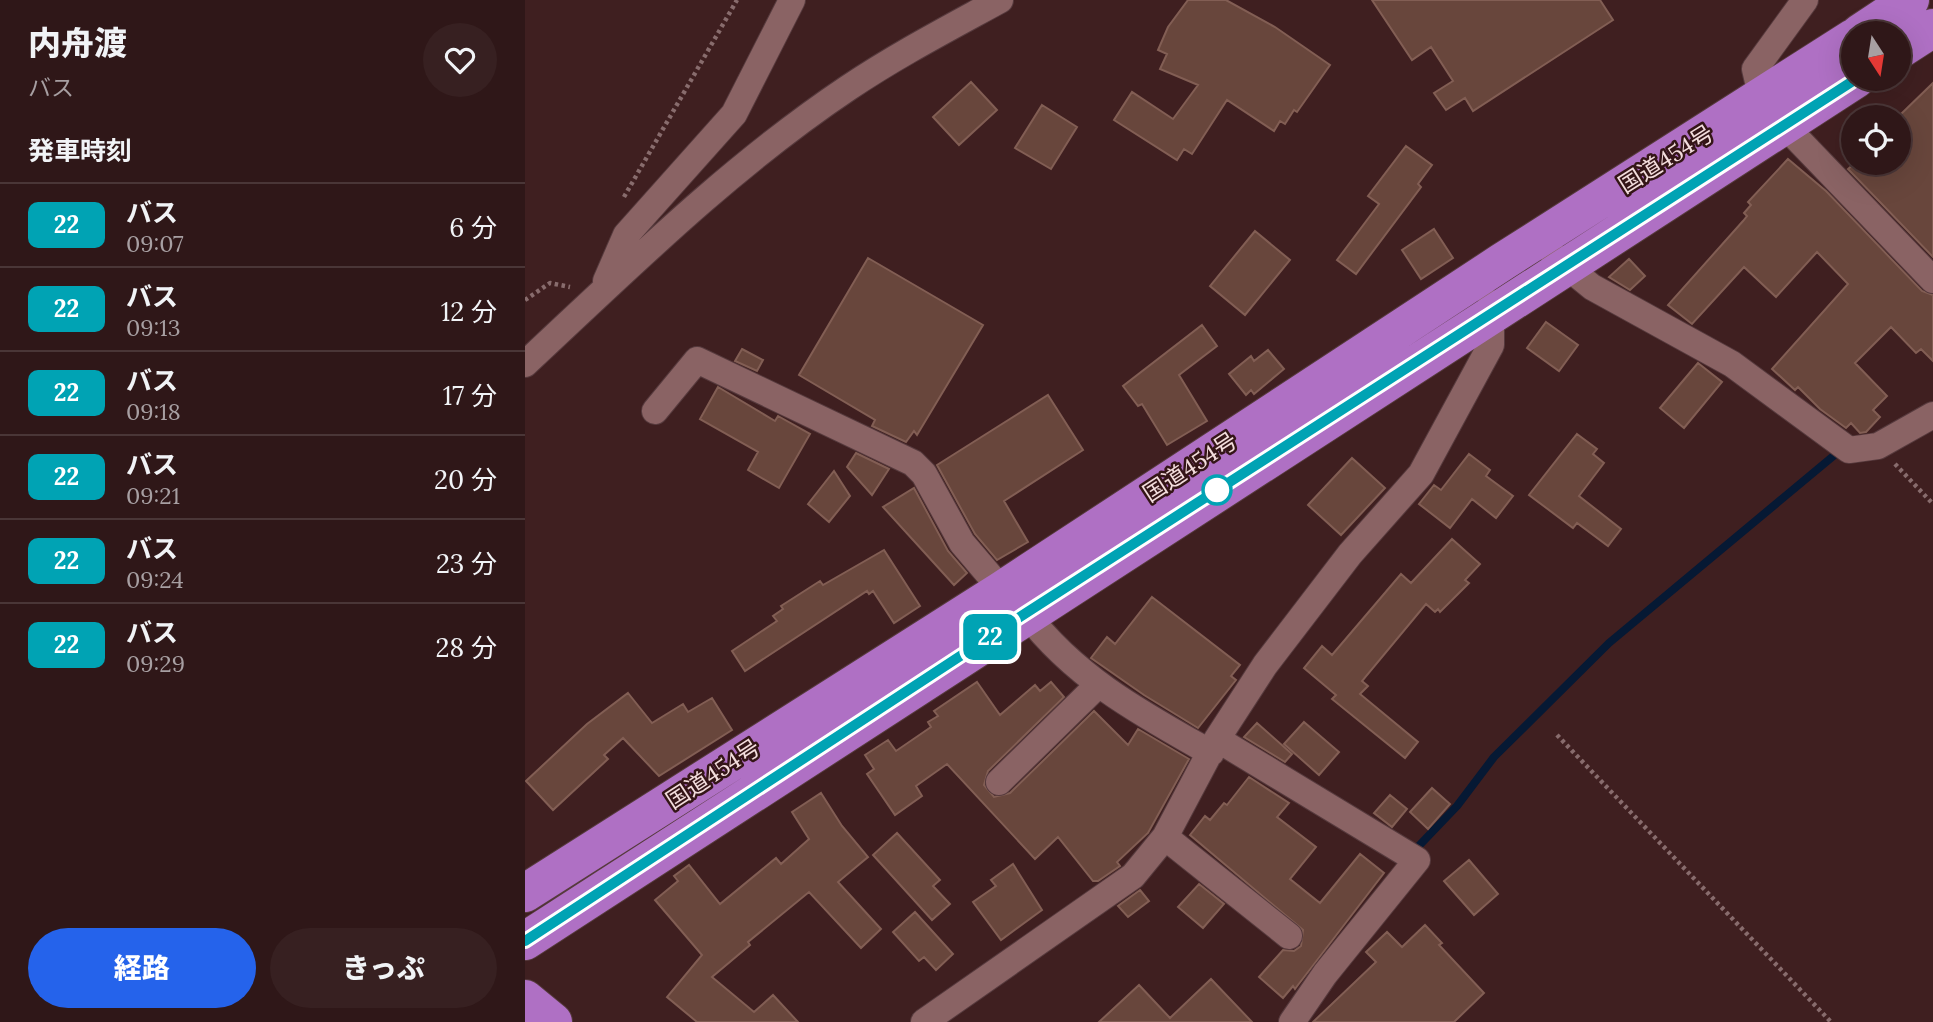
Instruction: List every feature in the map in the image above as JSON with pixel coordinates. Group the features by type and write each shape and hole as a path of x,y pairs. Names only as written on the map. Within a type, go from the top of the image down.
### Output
{"highway":[{"path":"1878,21 1910,0"},
{"path":"1911,42 1933,28"},
{"name":"国道454号","path":"525,893 1492,313 1565,264 1774,112 1841,49"},
{"name":"国道454号","path":"525,941 1490,270 1534,242 1774,112 1841,85"},
{"path":"525,999 552,1022"}],"street":[{"path":"601,293 626,234 734,114 792,0"},
{"path":"525,363 684,215 848,88 1000,0"},
{"path":"1805,0 1755,69 1774,112 1933,280"},
{"path":"1534,242 1592,287 1732,364 1849,450 1878,446 1933,415"},
{"path":"924,1022 1133,876 1165,837 1214,746 1265,666 1350,554 1421,474 1491,345 1490,270"},
{"path":"655,411 697,360 913,463 925,474 962,543 1047,639 1097,686 1214,746 1417,860 1325,974 1293,1022"},
{"path":"999,782 1097,686"},
{"path":"1165,837 1289,936"}],"path":[{"path":"622,200 737,0"},
{"path":"525,300 551,283 601,293"},
{"path":"1878,446 1933,504"},
{"path":"1557,736 1831,1022"}],"building":[{"path":"1188,0 1226,0 1275,27 1330,65 1297,112 1294,110 1285,124 1280,121 1274,131 1227,100 1192,154 1184,149 1177,160 1114,120 1132,92 1173,119 1198,85 1160,69 1167,54 1158,50 1168,27"},
{"path":"1372,0 1600,0 1613,20 1473,111 1465,98 1446,110 1434,93 1453,81 1431,47 1412,60"},
{"path":"971,82 997,110 959,145 933,117"},
{"path":"1933,83 1933,257 1854,175 1911,175 1910,105"},
{"path":"1042,105 1077,127 1051,169 1015,148"},
{"path":"1406,146 1432,165 1418,184 1421,187 1356,274 1337,260 1379,204 1368,196"},
{"path":"1788,159 1826,191 1922,291 1933,295 1933,361 1921,349 1916,353 1891,327 1855,363 1887,396 1873,410 1880,417 1866,432 1860,433 1851,423 1846,428 1820,409 1798,387 1795,390 1772,369 1848,284 1817,252 1776,297 1744,267 1692,324 1668,305 1743,221 1747,216 1744,213 1751,205 1748,202"},
{"path":"1434,229 1453,258 1421,279 1402,250"},
{"path":"1255,231 1290,260 1245,315 1210,286"},
{"path":"868,258 983,325 917,435 914,431 906,442 872,426 875,420 799,375"},
{"path":"1629,259 1645,276 1630,290 1609,277"},
{"path":"1546,322 1578,345 1559,371 1527,348"},
{"path":"1202,325 1217,346 1179,375 1207,421 1167,445 1142,404 1138,406 1123,386"},
{"path":"742,349 763,360 757,371 735,361"},
{"path":"1268,350 1284,369 1254,394 1251,390 1246,395 1229,374 1251,356 1254,361"},
{"path":"1698,363 1722,382 1684,428 1660,408"},
{"path":"718,387 775,421 778,416 810,434 779,488 748,470 758,452 700,419"},
{"path":"1048,395 1083,450 1004,501 1028,542 997,560 975,534 937,465"},
{"path":"1577,434 1597,449 1593,454 1604,463 1579,496 1621,529 1608,546 1577,523 1573,528 1529,495"},
{"path":"856,453 889,469 872,495 847,467"},
{"path":"1469,454 1490,470 1486,476 1513,496 1496,518 1472,499 1450,528 1419,504 1434,485 1441,490"},
{"path":"1352,458 1385,488 1341,535 1308,505"},
{"path":"834,471 850,496 829,522 808,504"},
{"path":"914,488 948,551 967,573 954,585 883,507"},
{"path":"1452,539 1480,564 1465,580 1469,583 1440,612 1438,609 1435,612 1426,604 1362,681 1368,686 1360,694 1418,742 1405,758 1332,699 1336,695 1304,668 1322,646 1332,655 1401,574 1411,583"},
{"path":"884,550 920,606 894,623 873,591 869,594 867,591 745,671 732,651 777,621 773,616 783,609 781,606 820,581 823,585"},
{"path":"1152,597 1240,665 1231,676 1236,680 1198,728 1091,658 1107,637 1115,644"},
{"path":"977,682 1000,715 1035,685 1040,691 1051,682 1064,697 988,771 984,785 994,797 1010,793 1094,711 1128,745 1138,729 1189,759 1148,833 1117,862 1120,866 1098,881 1093,881 1058,837 1035,859 947,764 916,786 922,796 895,815 867,774 874,769 865,755 888,740 896,751 931,727 928,722 938,716 934,711"},
{"path":"628,693 652,723 683,704 688,712 712,698 732,730 659,776 623,738 604,755 608,759 553,810 526,781 587,724"},
{"path":"1304,722 1339,752 1319,775 1284,744"},
{"path":"1257,723 1292,754 1285,762 1244,737"},
{"path":"1249,777 1289,803 1277,817 1316,847 1290,879 1320,903 1360,854 1384,873 1295,989 1293,986 1283,998 1259,977 1283,950 1294,951 1301,946 1303,930 1190,835 1205,816 1210,820 1224,803 1227,805"},
{"path":"1432,788 1450,804 1428,829 1410,812"},
{"path":"821,793 842,826 868,857 838,882 881,929 861,948 809,892 748,942 750,945 712,977 754,1012 773,995 798,1022 697,1022 667,997 702,955 655,900 678,881 674,876 689,865 720,904 776,858 781,864 809,839 792,812"},
{"path":"1390,795 1407,809 1392,827 1374,813"},
{"path":"897,833 940,880 933,886 950,904 932,920 873,855"},
{"path":"1469,860 1498,894 1474,915 1444,881"},
{"path":"1013,864 1042,910 1001,940 973,902 996,886 991,880"},
{"path":"1199,884 1224,904 1203,928 1178,907"},
{"path":"1140,890 1149,901 1128,917 1118,906"},
{"path":"915,912 953,954 936,970 924,957 919,961 893,932"},
{"path":"1425,925 1442,943 1439,945 1484,993 1454,1022 1313,1022 1376,962 1366,952 1387,932 1402,947"},
{"path":"1211,979 1252,1022 1099,1022 1139,985 1170,1018"}],"waterway":[{"path":"1412,853 1457,806 1494,757 1609,643 1843,448"}],"bus line":[{"name":"22","path":"525,941 1565,264 1676,197 1841,89"}]}
